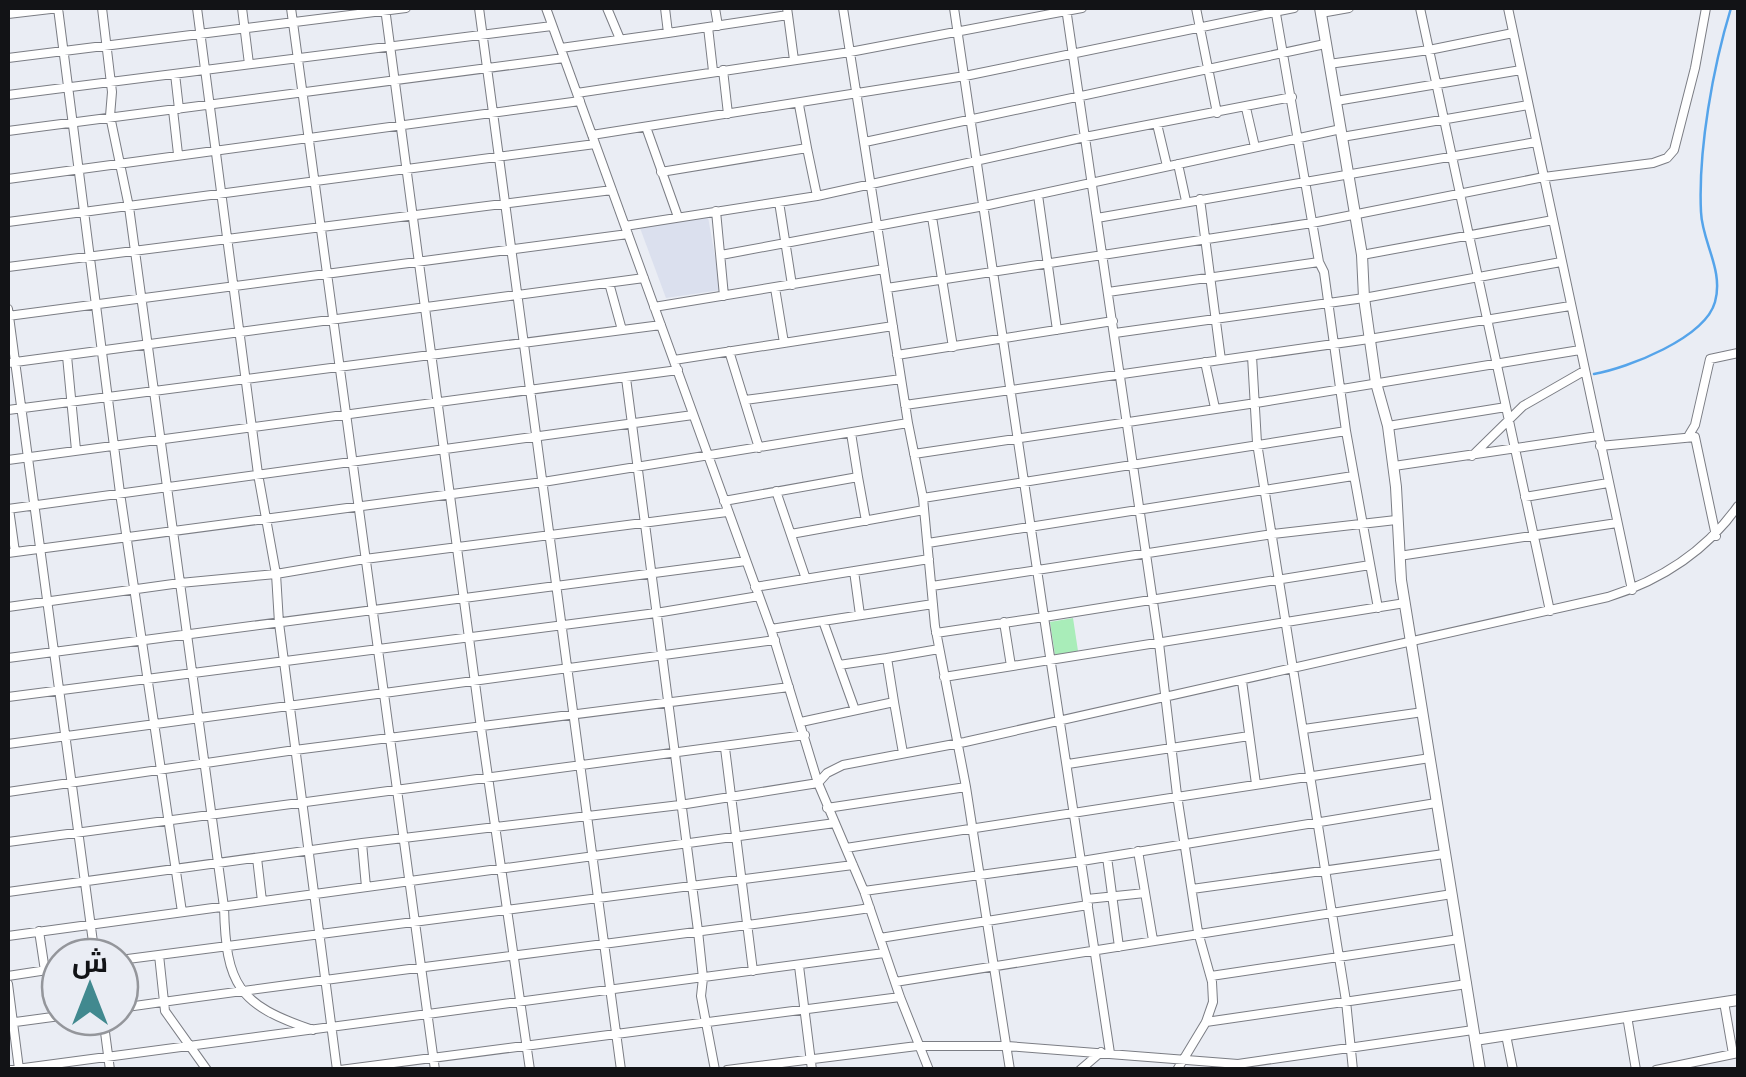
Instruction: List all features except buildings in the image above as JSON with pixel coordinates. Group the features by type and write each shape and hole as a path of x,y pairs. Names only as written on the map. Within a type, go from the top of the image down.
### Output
{"main road":[{"path":"1320,10 1362,255 1376,383 1388,426 1405,603 1480,1070"},
{"path":"1474,1035 1506,1034 1738,1000"}],"street":[{"path":"8,14 58,8 126,538 182,912"},
{"path":"102,8 112,81 111,119 129,207 188,635 224,906 225,946 241,989 268,1014 313,1030"},
{"path":"197,8 258,474 276,574 284,661 339,1070 900,997"},
{"path":"242,8 250,64"},
{"path":"291,8 435,1070"},
{"path":"8,58 406,8"},
{"path":"480,8 620,1070"},
{"path":"546,8 771,629 818,783 864,891 928,1070"},
{"path":"607,8 620,39"},
{"path":"665,8 668,32"},
{"path":"715,8 712,27 728,114"},
{"path":"843,8 923,498 936,633 966,788 1010,1070"},
{"path":"954,8 1094,936 1106,1052"},
{"path":"8,179 493,114 718,70 850,52 1082,8"},
{"path":"1196,8 1217,113"},
{"path":"8,222 498,157 646,127 965,76 1294,8"},
{"path":"1320,10 1349,8"},
{"path":"1420,8 1550,611"},
{"path":"1508,8 1632,590"},
{"path":"887,288 1312,223 1544,176 1653,164 1674,150 1706,8"},
{"path":"385,9 480,728 530,1070"},
{"path":"1066,9 1198,932 1211,976 1213,1002 1206,1022 1177,1070"},
{"path":"1276,10 1319,262 1324,272 1353,476 1378,608"},
{"path":"561,48 712,27 787,11 794,60"},
{"path":"8,95 552,26"},
{"path":"1329,64 1513,33"},
{"path":"865,142 1326,44"},
{"path":"8,131 564,58"},
{"path":"1336,101 1521,70"},
{"path":"175,74 178,154"},
{"path":"92,937 29,457 11,362 8,314 510,250 678,217 817,196 1085,137 1292,98"},
{"path":"799,104 817,196"},
{"path":"720,255 932,217 1299,137 1444,120 1528,104"},
{"path":"1246,108 1255,147"},
{"path":"1157,124 1167,166"},
{"path":"646,127 678,217"},
{"path":"1097,218 1536,142"},
{"path":"661,172 807,148"},
{"path":"1178,164 1186,202"},
{"path":"8,267 612,190"},
{"path":"1038,194 1057,330"},
{"path":"1200,199 1221,360"},
{"path":"779,202 792,285"},
{"path":"716,211 724,296"},
{"path":"932,217 953,347"},
{"path":"1362,255 1553,220"},
{"path":"1108,292 1319,262"},
{"path":"1114,333 1364,298 1562,262"},
{"path":"654,306 884,270"},
{"path":"11,362 644,278"},
{"path":"609,283 622,330"},
{"path":"775,288 784,343"},
{"path":"905,405 1370,339 1570,306"},
{"path":"897,355 1113,321"},
{"path":"8,410 661,326"},
{"path":"674,360 893,326"},
{"path":"914,454 1256,404 1580,350"},
{"path":"729,352 759,448"},
{"path":"1689,435 1696,425 1710,359 1738,353"},
{"path":"67,356 76,450"},
{"path":"1252,356 1257,444 1346,1001 1352,1070"},
{"path":"1205,362 1215,408"},
{"path":"8,460 678,370"},
{"path":"1472,456 1508,418 1538,395 1584,370"},
{"path":"626,378 698,931 701,996 715,1070"},
{"path":"745,400 901,379"},
{"path":"1388,426 1506,407"},
{"path":"693,415 8,509 11,552 543,482 908,423"},
{"path":"923,498 1346,431"},
{"path":"852,433 866,521"},
{"path":"1394,466 1515,449 1695,436 1716,536"},
{"path":"928,543 1353,476"},
{"path":"724,501 858,477"},
{"path":"1526,497 1608,483"},
{"path":"776,491 806,579"},
{"path":"8,892 680,805 818,783 826,773 843,765 1242,681 1632,590 1692,555 1716,536 1738,506"},
{"path":"791,534 924,510"},
{"path":"8,607 728,512"},
{"path":"932,586 1273,534 1396,520"},
{"path":"1399,556 1617,523"},
{"path":"8,697 656,613 806,579 929,559"},
{"path":"8,658 746,561"},
{"path":"936,633 1370,565"},
{"path":"854,571 860,615"},
{"path":"944,677 1405,603"},
{"path":"771,629 933,604"},
{"path":"824,621 855,710"},
{"path":"1004,622 1011,666"},
{"path":"8,744 774,640"},
{"path":"839,665 939,649"},
{"path":"887,658 904,754"},
{"path":"1242,681 1256,784"},
{"path":"8,792 296,750 789,687"},
{"path":"801,722 894,702"},
{"path":"1304,730 1422,712"},
{"path":"8,842 805,736"},
{"path":"1068,764 1249,736"},
{"path":"725,748 754,972"},
{"path":"846,848 1430,758"},
{"path":"827,808 966,788"},
{"path":"864,891 1082,861 1436,802"},
{"path":"8,936 834,823"},
{"path":"362,844 366,887"},
{"path":"1138,851 1152,940"},
{"path":"1192,888 1444,854"},
{"path":"1107,856 1119,947"},
{"path":"256,858 262,902"},
{"path":"140,957 853,865"},
{"path":"880,938 1145,893"},
{"path":"895,982 1452,894"},
{"path":"1088,905 1113,910"},
{"path":"140,1005 870,908"},
{"path":"1092,925 1116,921"},
{"path":"39,931 40,938"},
{"path":"1094,936 1117,932"},
{"path":"1211,976 1459,939"},
{"path":"8,984 16,1069 884,952"},
{"path":"159,955 163,1002 169,1019 207,1070"},
{"path":"799,966 812,1070"},
{"path":"8,976 40,971"},
{"path":"1206,1022 1466,984"},
{"path":"1656,1070 1736,1054 1724,1002"},
{"path":"1627,1016 1636,1070"},
{"path":"10,1023 40,1019"},
{"path":"1506,1034 1513,1070"},
{"path":"727,1070 918,1046 1007,1046 1238,1064 1352,1046 1474,1035"},
{"path":"106,1037 110,1070"},
{"path":"1080,1070 1106,1052"}],"shaded area":[{"path":"708,217 721,290 666,298 640,228"}],"green space":[{"path":"1073,618 1078,651 1055,655 1050,622"}],"waterway":[{"path":"1594,374 1645,358 1681,339 1697,328 1715,302 1717,279 1702,223 1702,162 1713,82 1731,8"}]}
